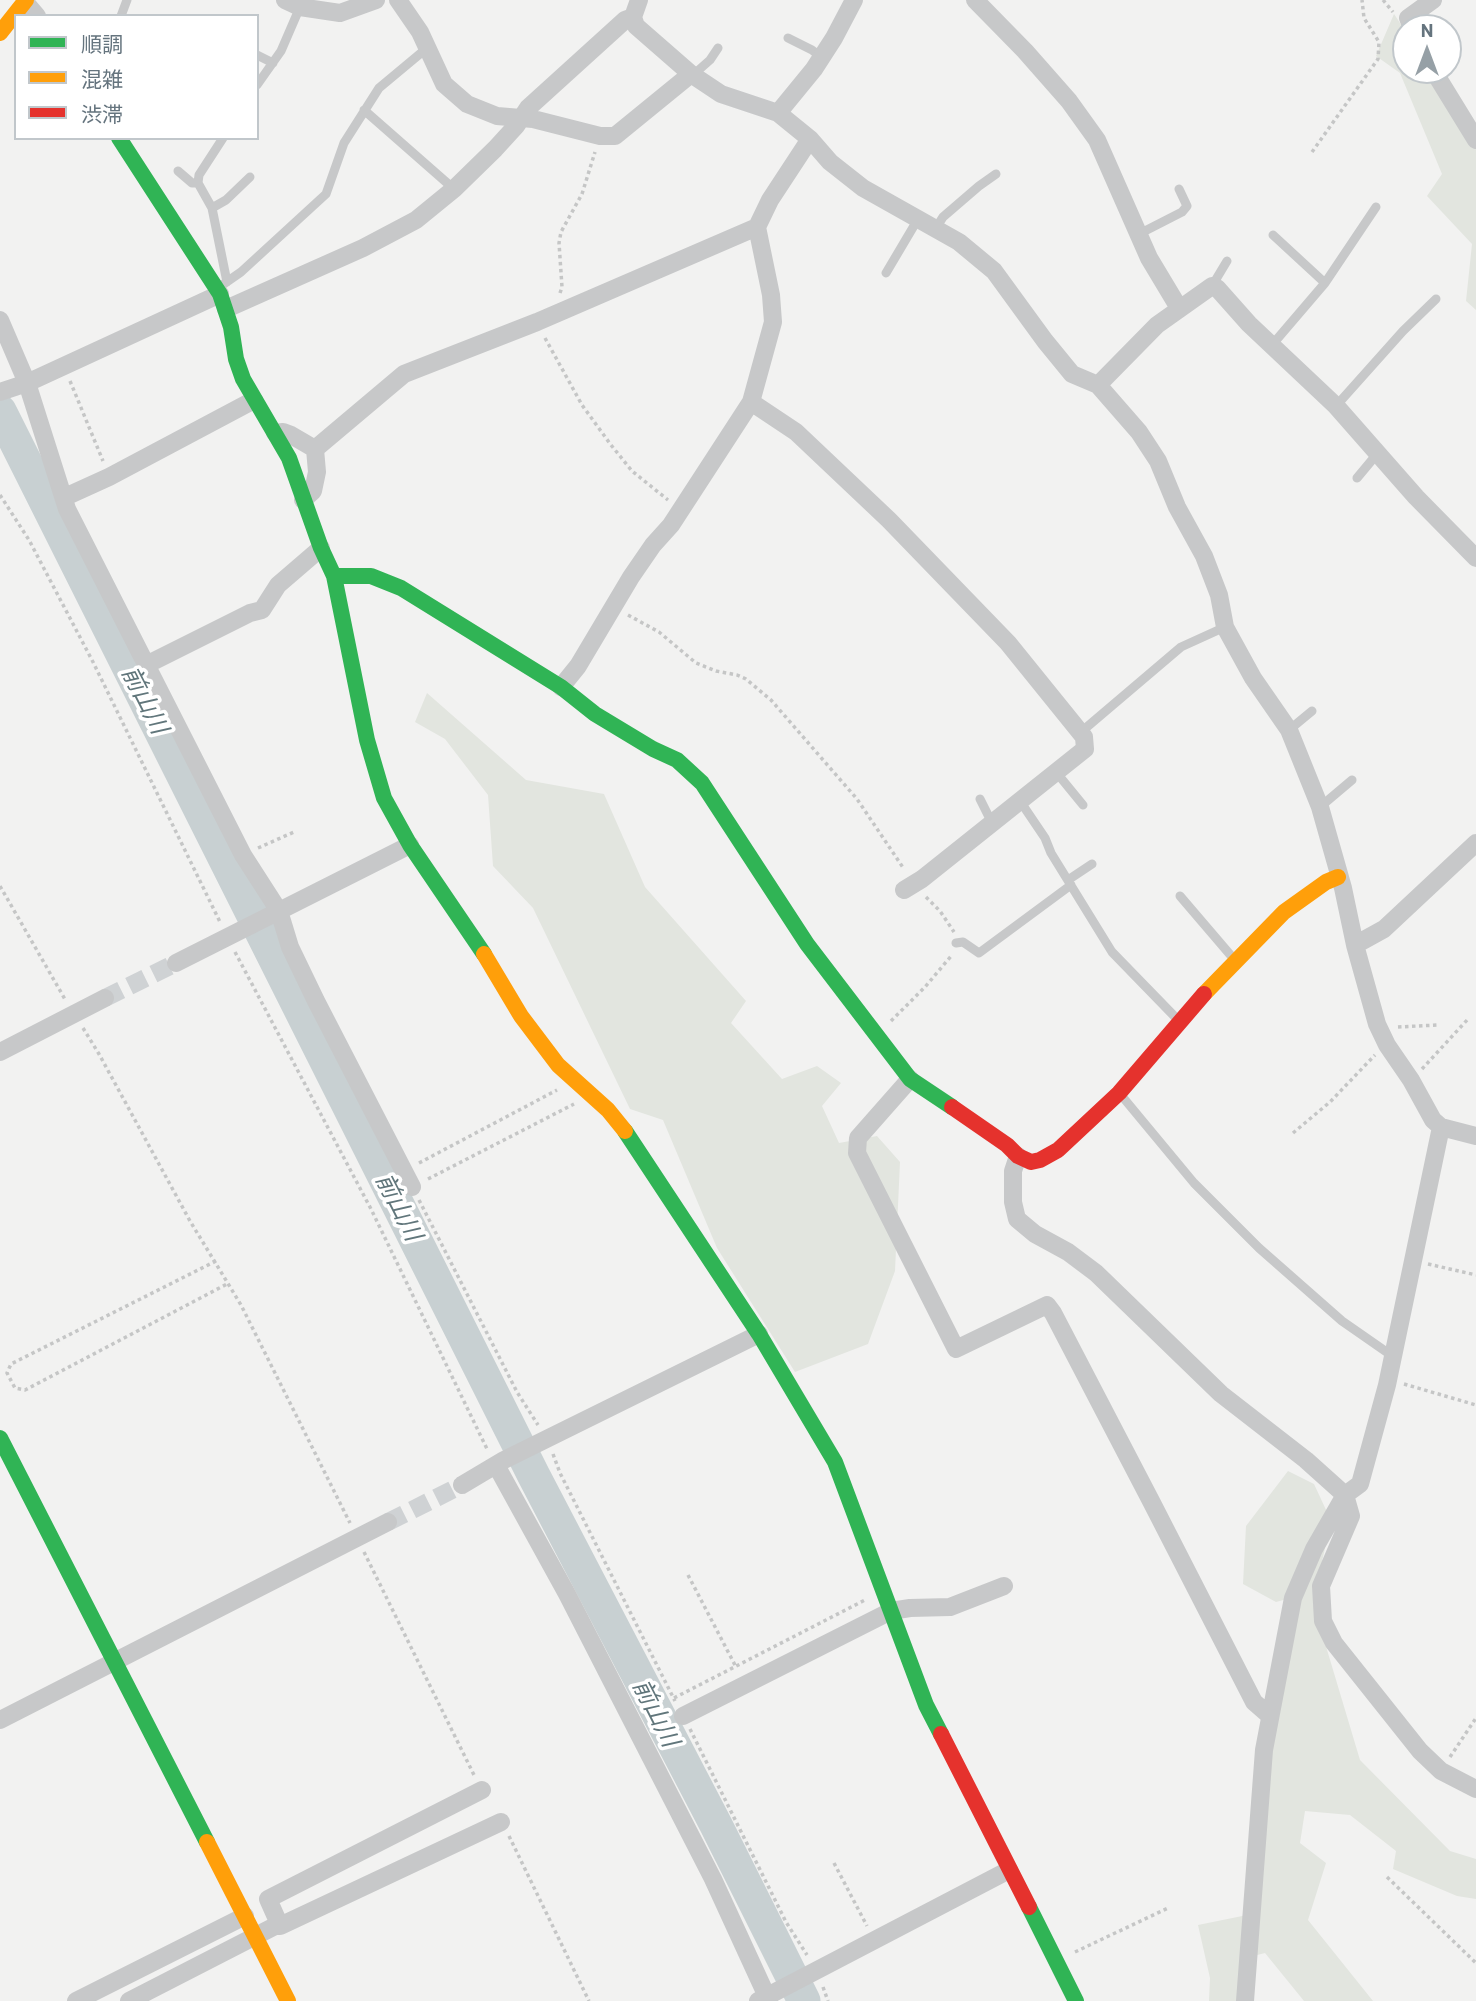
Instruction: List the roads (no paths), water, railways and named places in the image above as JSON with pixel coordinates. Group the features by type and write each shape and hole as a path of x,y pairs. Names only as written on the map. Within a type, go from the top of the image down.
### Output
{"street":[{"path":"293,4 340,13 376,0"},
{"path":"398,0 428,48 444,84 455,95 482,111 497,116 520,117 600,136 615,136 692,74"},
{"path":"778,113 821,57 854,0"},
{"path":"975,0 1069,101 1097,140 1149,258 1179,308"},
{"path":"1414,14 1433,0"},
{"path":"636,9 636,26 692,74 721,94 778,113 810,139 830,162 863,188 936,228 994,271 1072,374 1098,385 1139,432 1158,461 1177,507 1204,555 1219,595 1225,627 1253,678 1289,730 1320,807 1343,888 1355,945 1383,1037 1433,1120 1441,1127 1476,1136"},
{"path":"0,392 24,384 222,293 390,235 416,220 454,189 495,149 528,108 636,9"},
{"path":"0,33 14,15"},
{"path":"1442,84 1476,139"},
{"path":"561,687 578,666 631,577 681,510 751,402 773,322 771,295 757,227 770,200 810,139"},
{"path":"119,140 222,293 236,359 254,400 289,458 320,548 334,576 374,768 384,798 410,845 493,967 528,1025 558,1065 608,1110 636,1144 759,1334 835,1462 926,1705 1076,2001"},
{"path":"315,449 404,374 537,322 757,227"},
{"path":"1098,385 1157,325 1212,286 1217,288 1249,324 1336,406 1377,454 1476,558"},
{"path":"0,320 65,497 67,509 412,1187"},
{"path":"65,497 109,477 254,400"},
{"path":"751,402 796,432 890,520 1008,643 1084,737 1085,749 909,887"},
{"path":"275,433 291,435 315,449"},
{"path":"303,500 313,491 317,472 315,449"},
{"path":"146,665 250,613 262,610 278,585 320,548"},
{"path":"334,576 370,576 401,588 561,687 595,714 653,749 677,760 702,783 807,944 910,1079 1007,1145 1018,1156 1031,1162 1058,1150 1119,1093 1235,960 1284,912 1326,882 1338,877"},
{"path":"1355,945 1384,929 1476,844"},
{"path":"176,963 410,845"},
{"path":"0,1052 105,998"},
{"path":"910,1079 858,1138 858,1153 956,1349 1046,1305 1053,1313 1254,1702 1270,1716"},
{"path":"1245,2001 1264,1750 1293,1598 1314,1549 1345,1495 1360,1484 1387,1385 1441,1127"},
{"path":"1018,1156 1013,1171 1013,1202 1017,1219 1035,1234 1068,1252 1096,1273 1221,1394 1306,1460 1345,1495 1351,1516 1321,1586 1323,1621 1334,1643 1411,1740 1441,1771 1476,1789"},
{"path":"462,1485 543,1441 759,1334"},
{"path":"0,1438 288,2001"},
{"path":"500,1463 713,1879 768,1997 1009,1870"},
{"path":"0,1720 388,1522"},
{"path":"683,1716 891,1611 950,1607 1004,1586"},
{"path":"279,1924 268,1899 482,1790"},
{"path":"129,2001 279,1924 280,1926 501,1822"},
{"path":"76,2001 245,1916"}],"lane":[{"path":"259,82 281,51 293,4"},
{"path":"788,38 821,57"},
{"path":"222,293 241,272 326,194 344,143 379,88 428,48"},
{"path":"692,74 710,60 718,48"},
{"path":"259,56 273,63"},
{"path":"364,110 411,148 454,189"},
{"path":"222,140 199,174 198,183 212,208 222,293"},
{"path":"178,171 192,183 198,183"},
{"path":"936,228 943,217 996,174"},
{"path":"212,208 226,200 250,177"},
{"path":"1139,234 1182,212 1187,206 1179,190"},
{"path":"1272,345 1325,283 1376,207"},
{"path":"886,273 918,219"},
{"path":"1273,235 1325,283"},
{"path":"1212,286 1227,261"},
{"path":"1336,406 1402,331 1436,299"},
{"path":"1357,478 1377,454"},
{"path":"1081,732 1181,646 1225,627"},
{"path":"1289,730 1311,710"},
{"path":"1056,772 1083,806"},
{"path":"1320,807 1352,780"},
{"path":"980,799 992,823"},
{"path":"1020,801 1112,951 1180,1022"},
{"path":"956,943 963,942 979,953 1092,863"},
{"path":"1180,895 1235,960"},
{"path":"1119,1093 1194,1183 1250,1240 1342,1321 1388,1353 1393,1353"}],"waterway":[{"name":"前山川","path":"0,411 534,1476 716,1825 804,2001"}],"tunnel":[{"path":"105,998 176,963"},
{"path":"388,1522 462,1485"}]}
